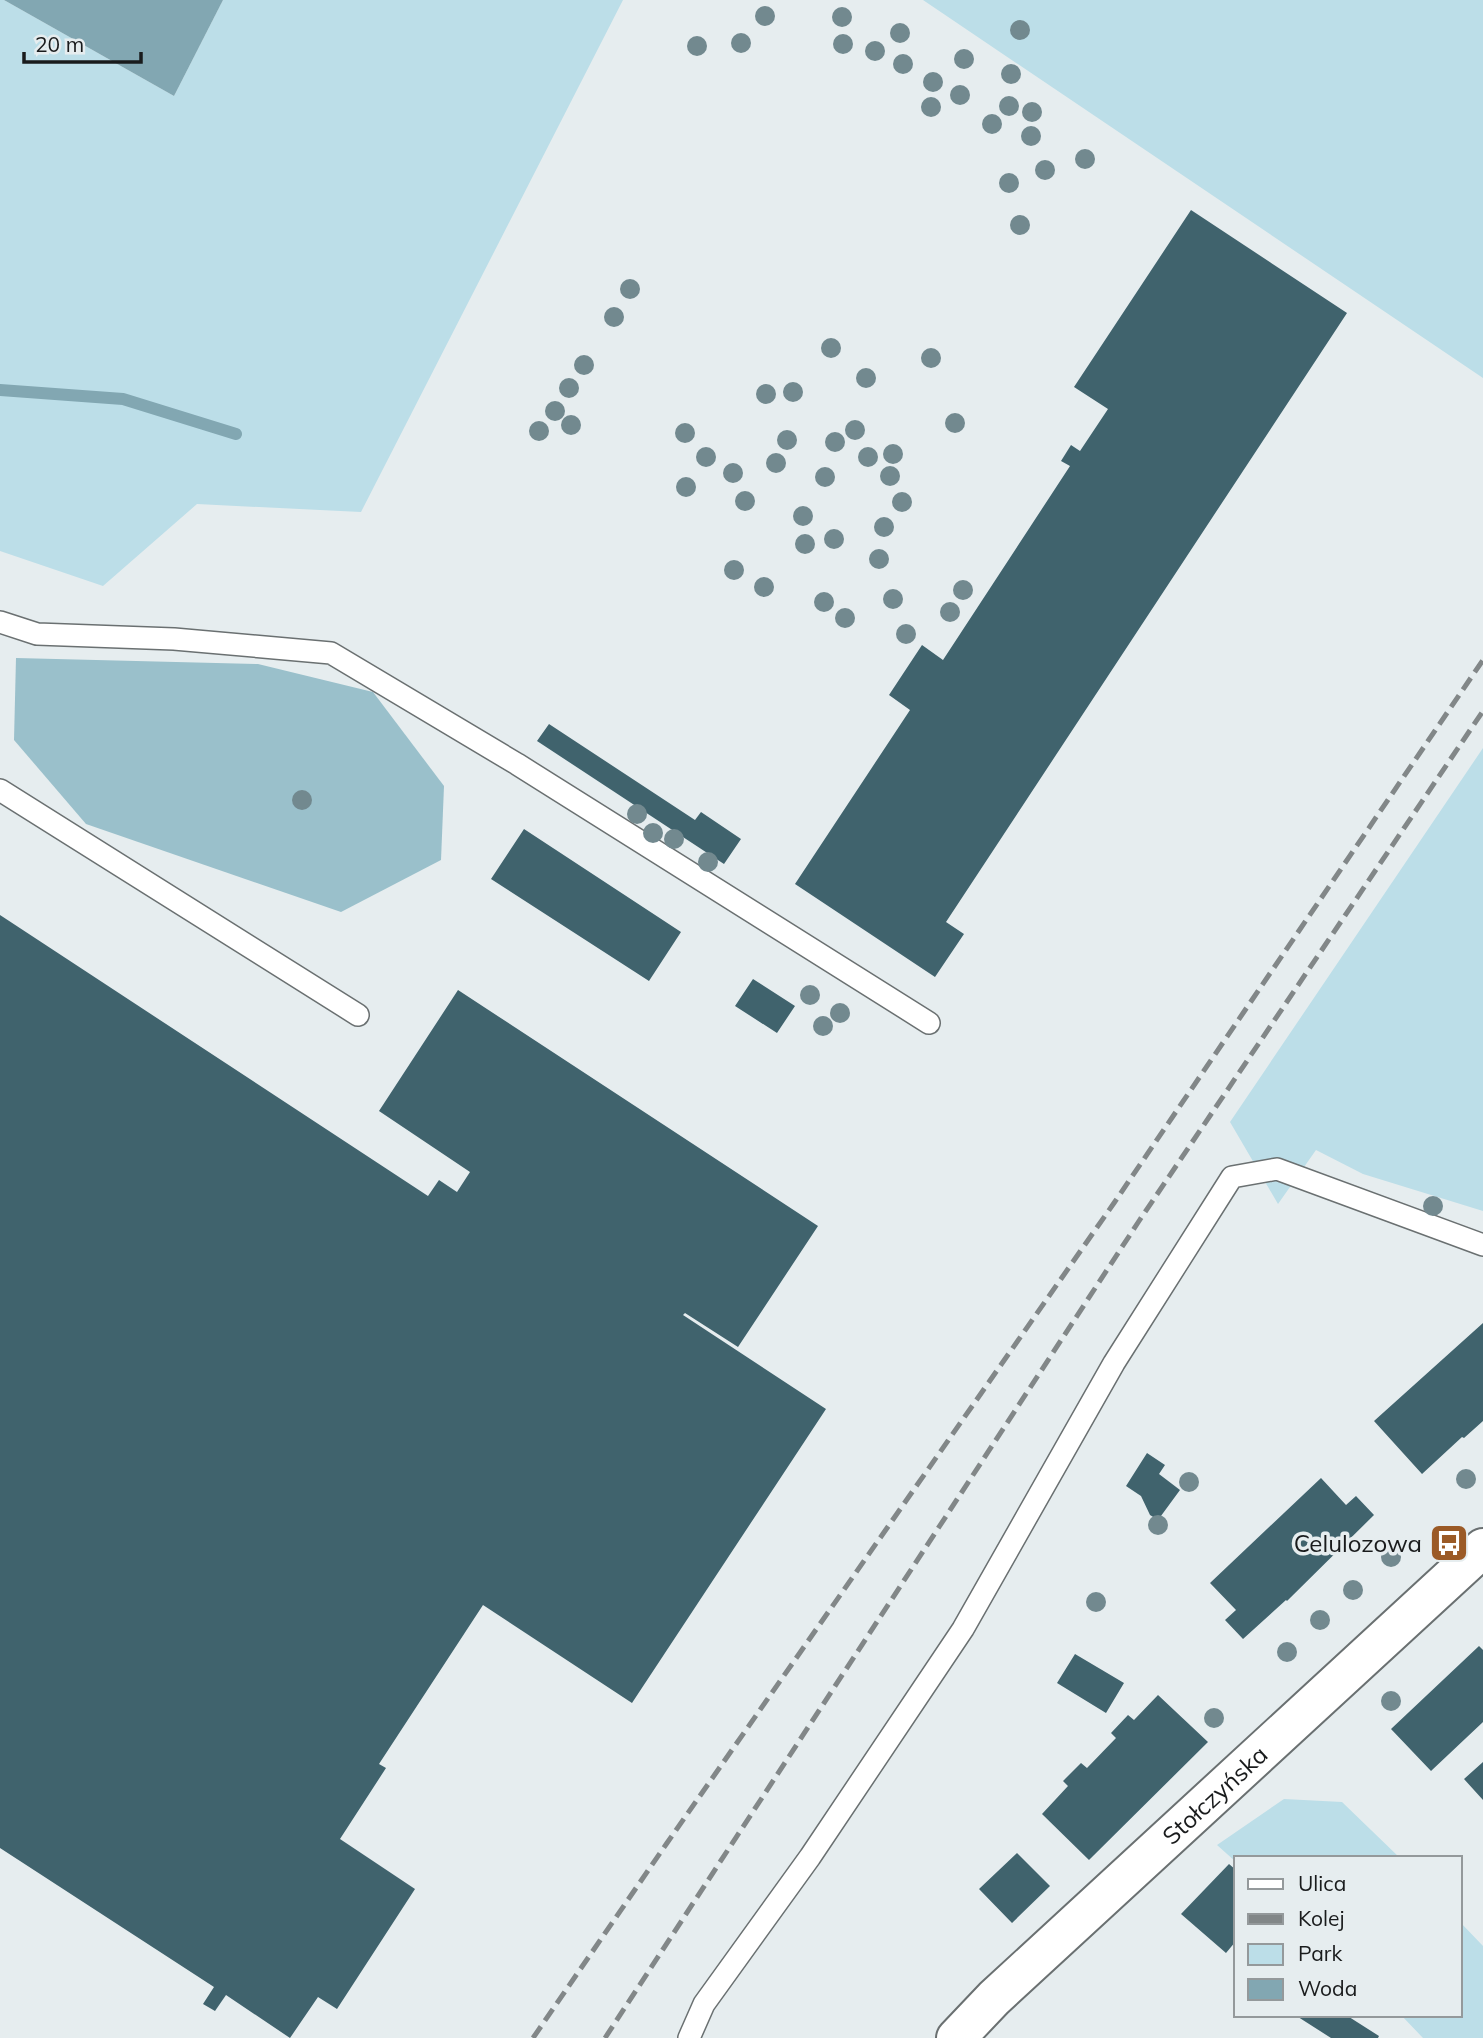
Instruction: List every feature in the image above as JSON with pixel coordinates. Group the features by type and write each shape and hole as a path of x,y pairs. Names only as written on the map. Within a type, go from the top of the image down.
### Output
{"street":[{"name":"Stołczyńska","path":"956,2038 994,1997 1481,1553"}],"lane":[{"path":"0,622 37,634 174,639 331,653 517,764 929,1023"},
{"path":"0,790 358,1015"},
{"path":"689,2038 704,2004 810,1857 963,1629 1114,1363 1232,1177 1277,1169 1483,1245"}],"green space":[{"path":"0,0 174,96 223,0 623,0 361,512 197,504 103,586 0,551"},
{"path":"923,0 1483,0 1483,378"},
{"path":"1483,748 1483,1211 1363,1174 1316,1150 1278,1204 1230,1122"},
{"path":"1284,1799 1342,1802 1398,1856 1234,1856 1234,1860 1217,1845"},
{"path":"1462,1924 1483,1946 1483,2038 1423,2038 1403,2017 1462,2017"}],"shaded area":[{"path":"16,658 258,664 373,692 444,786 441,860 341,912 86,824 14,740"}],"water":[{"path":"4,0 223,0 174,96"}],"building":[{"path":"1191,210 1347,313 946,922 964,934 935,977 795,884 910,710 889,695 922,645 943,660 1070,466 1061,461 1071,445 1080,451 1108,409 1074,387"},
{"path":"549,724 695,820 701,812 741,839 724,864 537,741"},
{"path":"524,829 681,932 649,981 491,879"},
{"path":"0,915 428,1196 439,1180 457,1192 470,1172 379,1111 458,990 818,1226 738,1347 685,1313 683,1315 826,1409 632,1703 483,1605 379,1764 386,1768 340,1839 415,1889 337,2009 318,1997 290,2038 226,1995 215,2011 203,2004 214,1987 0,1848"},
{"path":"753,979 795,1006 777,1033 735,1006"},
{"path":"1483,1323 1483,1421 1422,1474 1374,1421"},
{"path":"1147,1453 1165,1465 1159,1474 1180,1490 1158,1520 1150,1515 1141,1496 1126,1486"},
{"path":"1321,1478 1346,1505 1356,1496 1374,1515 1287,1601 1243,1639 1225,1620 1236,1610 1210,1583"},
{"path":"1479,1646 1483,1650 1483,1722 1431,1771 1391,1729"},
{"path":"1075,1654 1124,1683 1106,1713 1057,1683"},
{"path":"1158,1695 1208,1742 1089,1860 1042,1814 1068,1786 1063,1781 1081,1763 1087,1768 1116,1738 1111,1733 1128,1715 1134,1720"},
{"path":"1483,1762 1483,1800 1464,1779"},
{"path":"1017,1853 1050,1886 1012,1923 979,1889"},
{"path":"1229,1864 1234,1868 1234,1943 1226,1953 1181,1914"},
{"path":"1298,2017 1349,2017 1379,2036 1378,2038 1331,2038"}],"waterway":[{"path":"0,390 123,399 236,434"}],"railway":[{"path":"533,2038 1114,1203 1483,660"},
{"path":"605,2038 1139,1221 1483,711"}],"place":[{"name":"Celulozowa","path":"1449,1543"}]}
